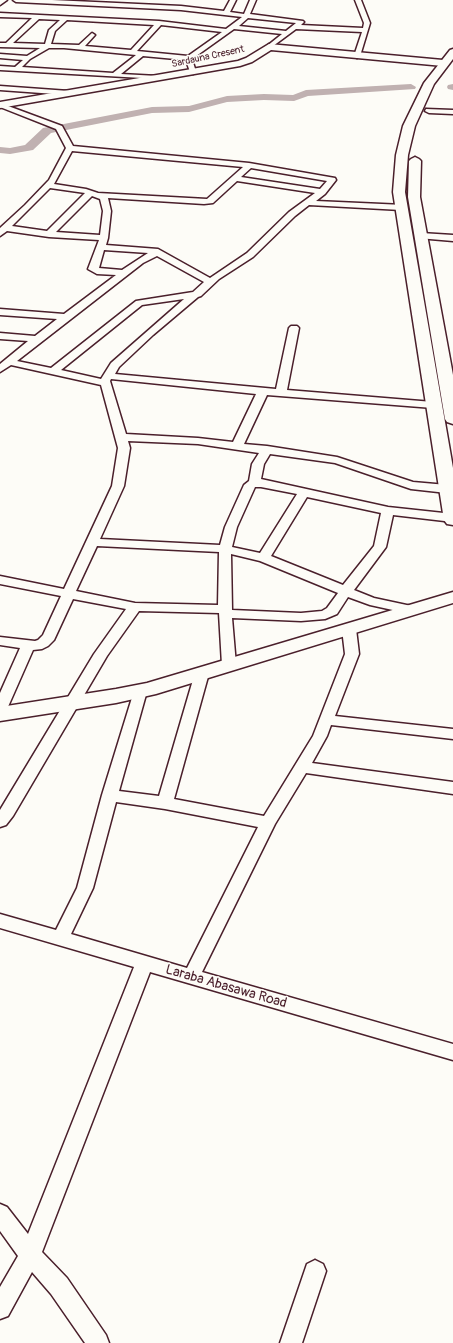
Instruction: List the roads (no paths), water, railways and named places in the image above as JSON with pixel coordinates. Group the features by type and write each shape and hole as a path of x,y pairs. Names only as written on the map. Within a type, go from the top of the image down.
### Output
{"main road":[{"path":"424,123 453,52"},
{"path":"448,65 429,83 409,126 402,154 399,192 453,519"},
{"path":"417,151 414,197 453,419"}],"street":[{"path":"0,3 4,0"},
{"path":"16,0 109,2 113,13"},
{"path":"141,6 145,0"},
{"path":"226,14 233,0"},
{"path":"0,45 80,48 189,58 234,27 246,16 253,0"},
{"path":"357,56 367,23 358,0"},
{"path":"0,15 64,19 113,13 141,6 207,8 226,14 301,22 269,47"},
{"path":"113,13 159,24 228,31"},
{"path":"8,45 37,17"},
{"path":"1,88 20,69 28,58 47,46 52,30 64,19"},
{"path":"133,52 159,24"},
{"path":"234,27 288,33"},
{"path":"295,27 366,30"},
{"path":"80,48 92,35"},
{"path":"269,47 448,65"},
{"name":"Sardauna Cresent","path":"0,105 193,72 245,61 269,47"},
{"path":"115,75 142,53"},
{"path":"0,56 28,58"},
{"path":"189,58 193,72"},
{"path":"0,68 158,78"},
{"path":"1,88 69,93"},
{"path":"0,105 58,128 70,148"},
{"path":"428,111 453,112"},
{"path":"0,641 28,646 37,646 49,637 118,486 124,448 120,437 107,379 115,365 150,333 211,282 250,255 292,214 322,192 332,180 249,166 70,148"},
{"path":"3,231 52,181 70,148"},
{"path":"47,185 94,194 204,202 210,201 249,166"},
{"path":"235,178 322,192"},
{"path":"49,234 94,194"},
{"path":"94,194 104,198 107,211 103,242 93,268 94,270 125,273"},
{"path":"309,203 401,206"},
{"path":"3,231 49,234 157,252 211,282"},
{"path":"421,236 453,238"},
{"path":"0,370 66,317 140,261 157,252"},
{"path":"54,371 139,302 198,294"},
{"path":"0,312 66,317"},
{"path":"281,393 294,328"},
{"path":"0,336 37,340"},
{"path":"9,362 107,379 433,405"},
{"path":"238,446 262,391"},
{"path":"120,437 198,441 267,449 337,460 411,485 447,489"},
{"path":"229,665 225,612 225,549 231,527 250,485 254,483 258,464 267,449"},
{"path":"254,483 304,492 388,511 453,519"},
{"path":"264,558 304,492"},
{"path":"0,580 135,608 302,617 325,615 332,611 360,571 380,547 388,511"},
{"path":"92,542 225,549 264,558 370,601 411,610"},
{"path":"0,714 140,691 453,597"},
{"path":"0,821 7,812 101,654 135,608"},
{"path":"191,977 268,823 320,736 352,654 349,629"},
{"path":"0,709 28,646"},
{"path":"165,803 202,673"},
{"path":"60,939 85,888 90,874 110,796 140,691"},
{"path":"327,720 453,734"},
{"path":"302,767 453,788"},
{"path":"110,796 165,803 268,823"},
{"name":"Laraba Abasawa Road","path":"0,921 144,964 453,1052"},
{"path":"0,1308 30,1255 144,964"},
{"path":"0,1214 30,1255 59,1286 98,1343"},
{"path":"291,1343 315,1271"}],"waterway":[{"path":"0,150 10,151 29,148 47,130 152,110 189,109 227,99 264,97 294,98 306,93 411,87"}]}
